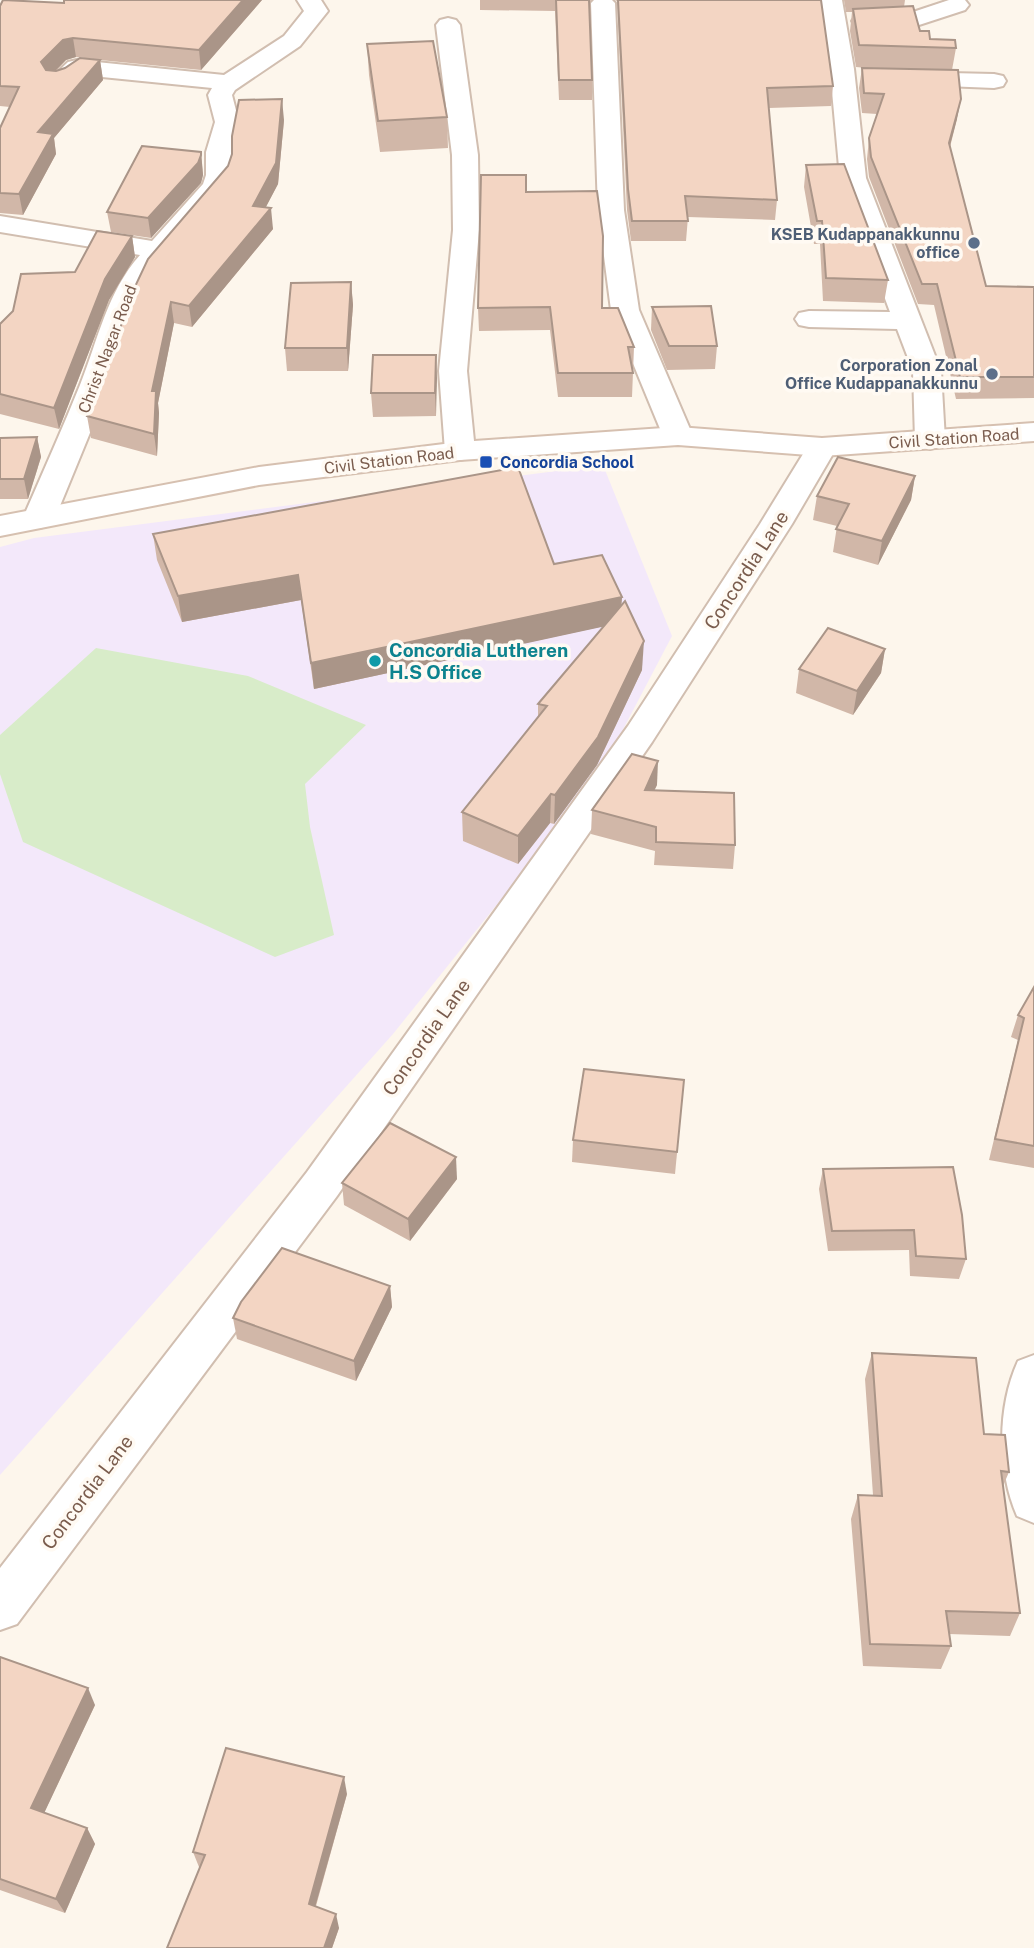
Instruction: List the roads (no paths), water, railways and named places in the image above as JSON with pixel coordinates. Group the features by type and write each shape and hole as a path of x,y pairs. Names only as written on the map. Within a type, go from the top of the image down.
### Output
{"street":[{"path":"59,82 76,67 230,83 292,41 316,11 309,0"},
{"path":"603,4 611,210 625,310 678,436"},
{"path":"930,440 927,371 853,178 833,11 919,18 957,5"},
{"path":"449,24 465,155 466,230 453,371 460,451"},
{"path":"843,77 994,81"},
{"name":"Christ Nagar Road","path":"40,518 94,384 118,315 136,276 215,186 219,175 219,152 227,122 220,95 230,83"},
{"path":"0,223 158,250"},
{"path":"809,319 907,321"},
{"name":"Civil Station Road","path":"0,526 259,477 460,451 678,436 822,447 1034,432"},
{"name":"Concordia Lane","path":"0,1607 337,1162 640,734 822,447"},
{"path":"1034,1376 1024,1434 1034,1501"}],"place":[{"name":"KSEB Kudappanakkunnu office","path":"974,243"},
{"name":"Corporation Zonal Office Kudappanakkunnu","path":"992,374"},
{"name":"Concordia School","path":"486,462"},
{"name":"Concordia Lutheren H.S Office","path":"375,661"}]}
